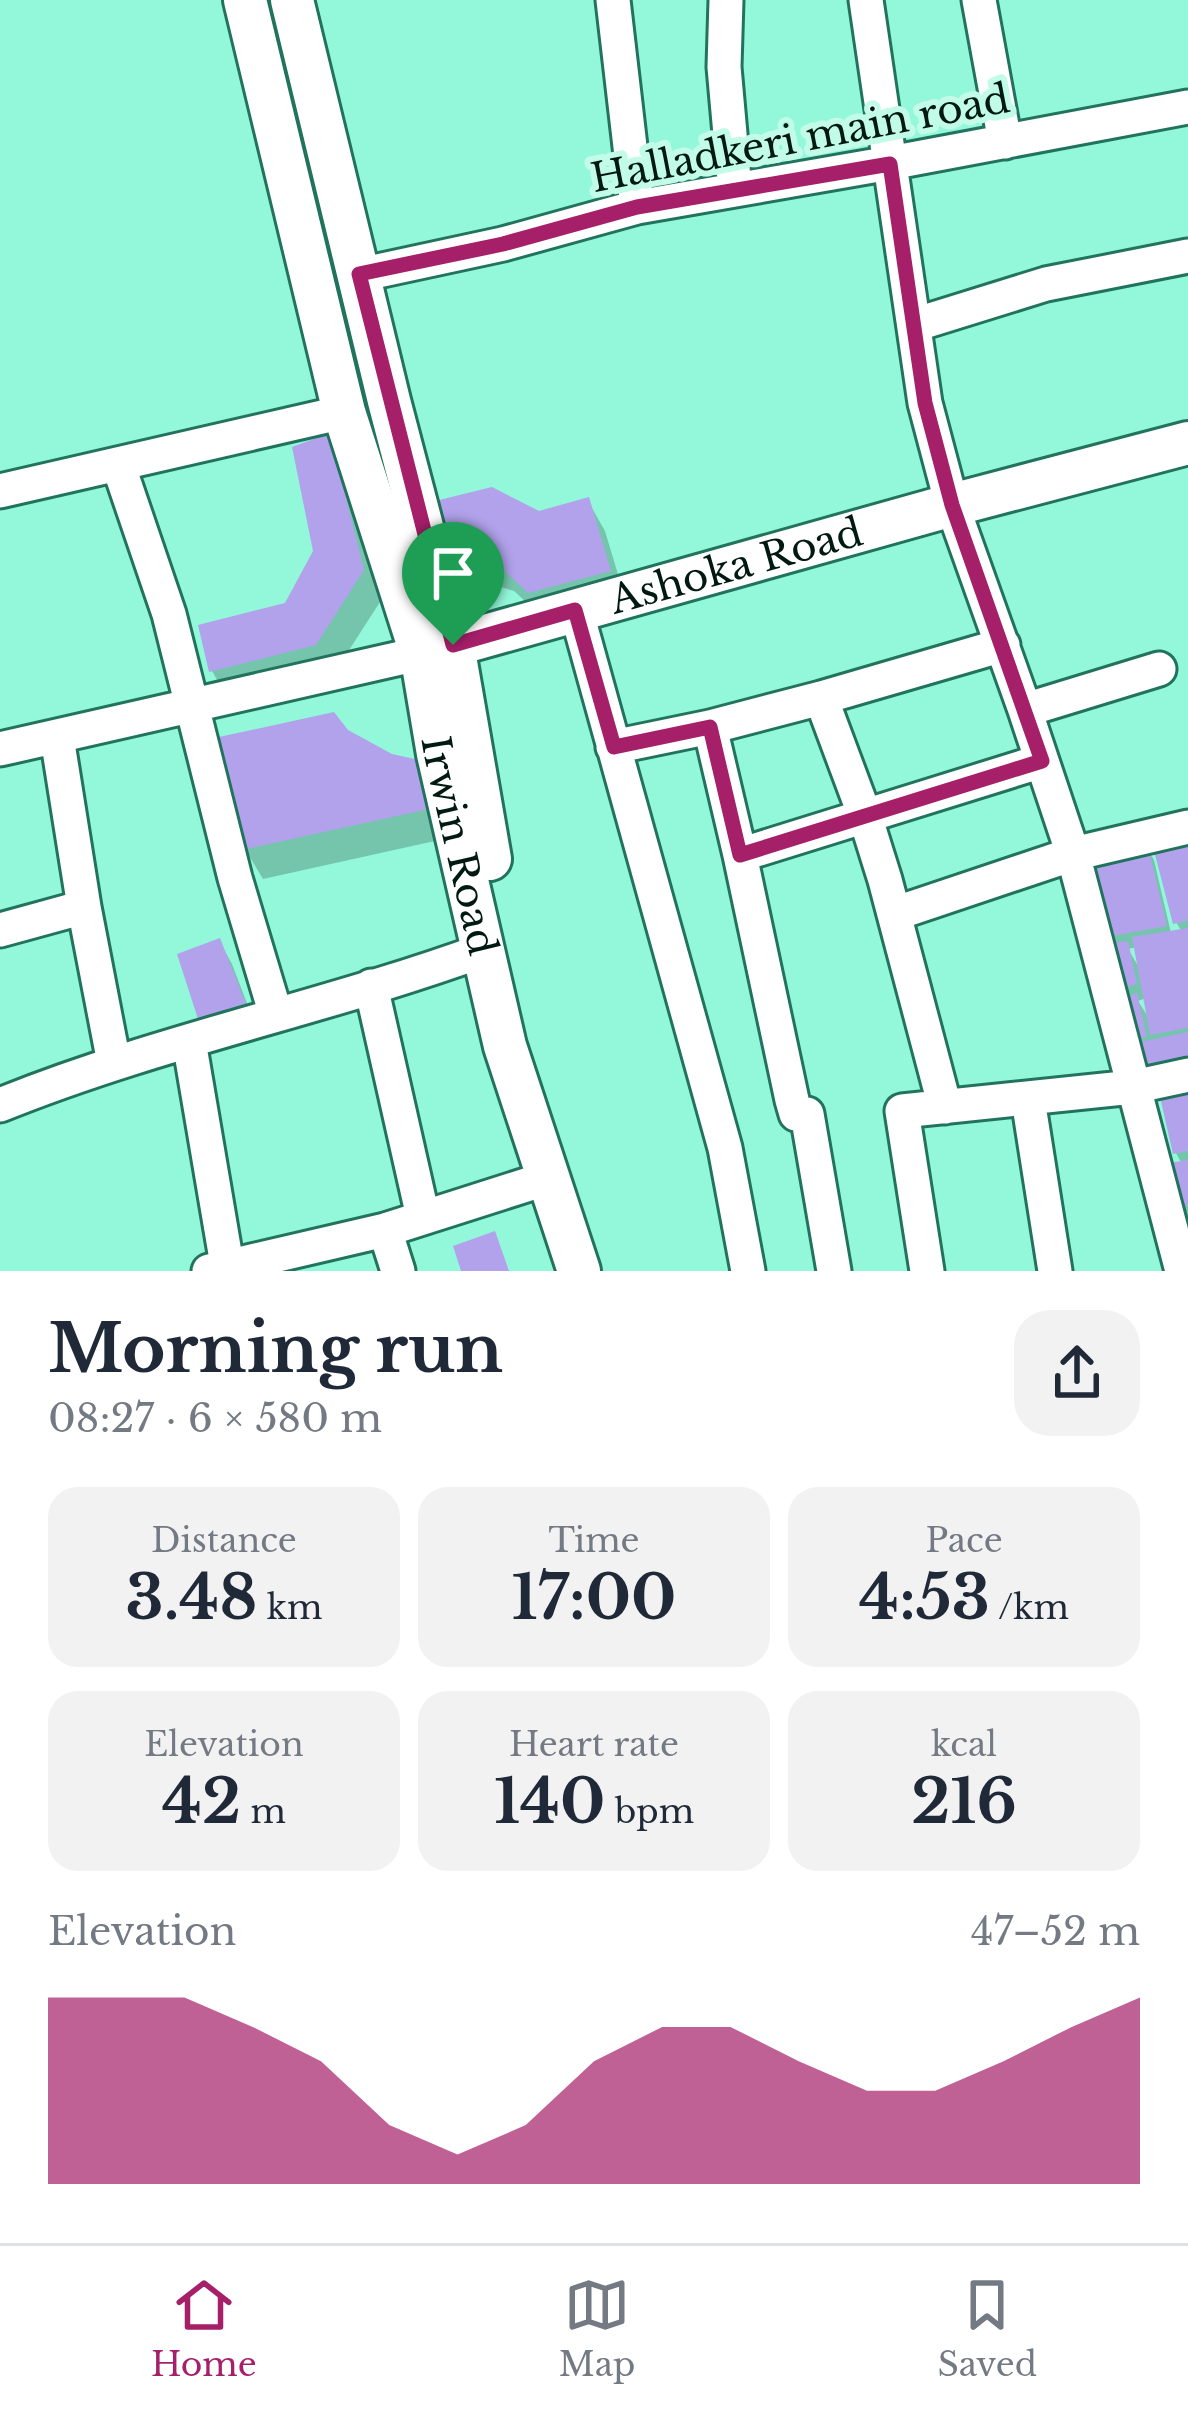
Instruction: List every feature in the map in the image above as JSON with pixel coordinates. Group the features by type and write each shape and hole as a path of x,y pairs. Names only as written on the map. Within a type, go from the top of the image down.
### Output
{"main road":[{"name":"Irwin Road","path":"245,0 344,412 437,649 438,754 505,1046 578,1271"},
{"name":"Irwin Road","path":"292,0 359,274 437,649 487,846 527,1039 602,1271"},
{"name":"Ashoka Road","path":"437,649 1188,443"}],"street":[{"path":"613,0 637,207"},
{"path":"725,0 724,67 735,190"},
{"path":"866,0 925,403 952,505 1073,854 1182,1254"},
{"path":"979,0 1005,142"},
{"name":"Halladkeri main road","path":"359,274 503,244 637,207 1188,107"},
{"path":"914,325 1046,284 1188,256"},
{"path":"0,491 344,412"},
{"path":"118,464 169,614 235,878 276,1015"},
{"path":"575,610 725,1148 748,1271"},
{"path":"614,747 821,698 1003,645"},
{"name":"Ashoka Road","path":"0,749 437,649"},
{"path":"1025,710 1160,669"},
{"path":"821,698 866,817 945,1107"},
{"path":"710,727 792,1100 796,1114 807,1114 834,1271"},
{"path":"57,737 114,1063"},
{"path":"740,855 1042,761"},
{"path":"894,914 1073,854 1188,826"},
{"path":"0,930 84,907"},
{"path":"0,1105 114,1063 422,973 484,950"},
{"path":"371,986 423,1217"},
{"path":"189,1041 218,1268 386,1230 548,1178"},
{"path":"927,1271 902,1111 1133,1087 1188,1075"},
{"path":"1028,1099 1054,1271"},
{"path":"386,1230 398,1271"}],"building":[{"path":"330,433 364,570 316,645 209,672 198,625 285,603 313,551 292,447"},
{"path":"492,487 539,511 589,497 611,571 528,593 494,561 444,546 431,502"},
{"path":"334,712 348,730 392,754 415,759 429,809 242,850 219,737"},
{"path":"1188,834 1188,921 1173,924 1152,843"},
{"path":"1147,842 1167,926 1101,938 1078,859"},
{"path":"1188,928 1188,1028 1150,1035 1132,937"},
{"path":"220,938 246,1004 198,1019 177,954"},
{"path":"1128,941 1137,984 1114,991 1103,944"},
{"path":"1137,993 1147,1037 1127,1041 1115,1001"},
{"path":"1188,1032 1188,1069 1136,1078 1126,1045"},
{"path":"1188,1081 1188,1151 1173,1154 1158,1088"},
{"path":"1188,1160 1188,1205 1166,1210 1156,1165"},
{"path":"495,1231 509,1271 461,1271 453,1246"}],"route":[{"path":"890,164 925,403 952,505 1042,761 740,855 710,727 614,747 575,610 453,645 359,274 503,244 637,207 890,164"}]}
